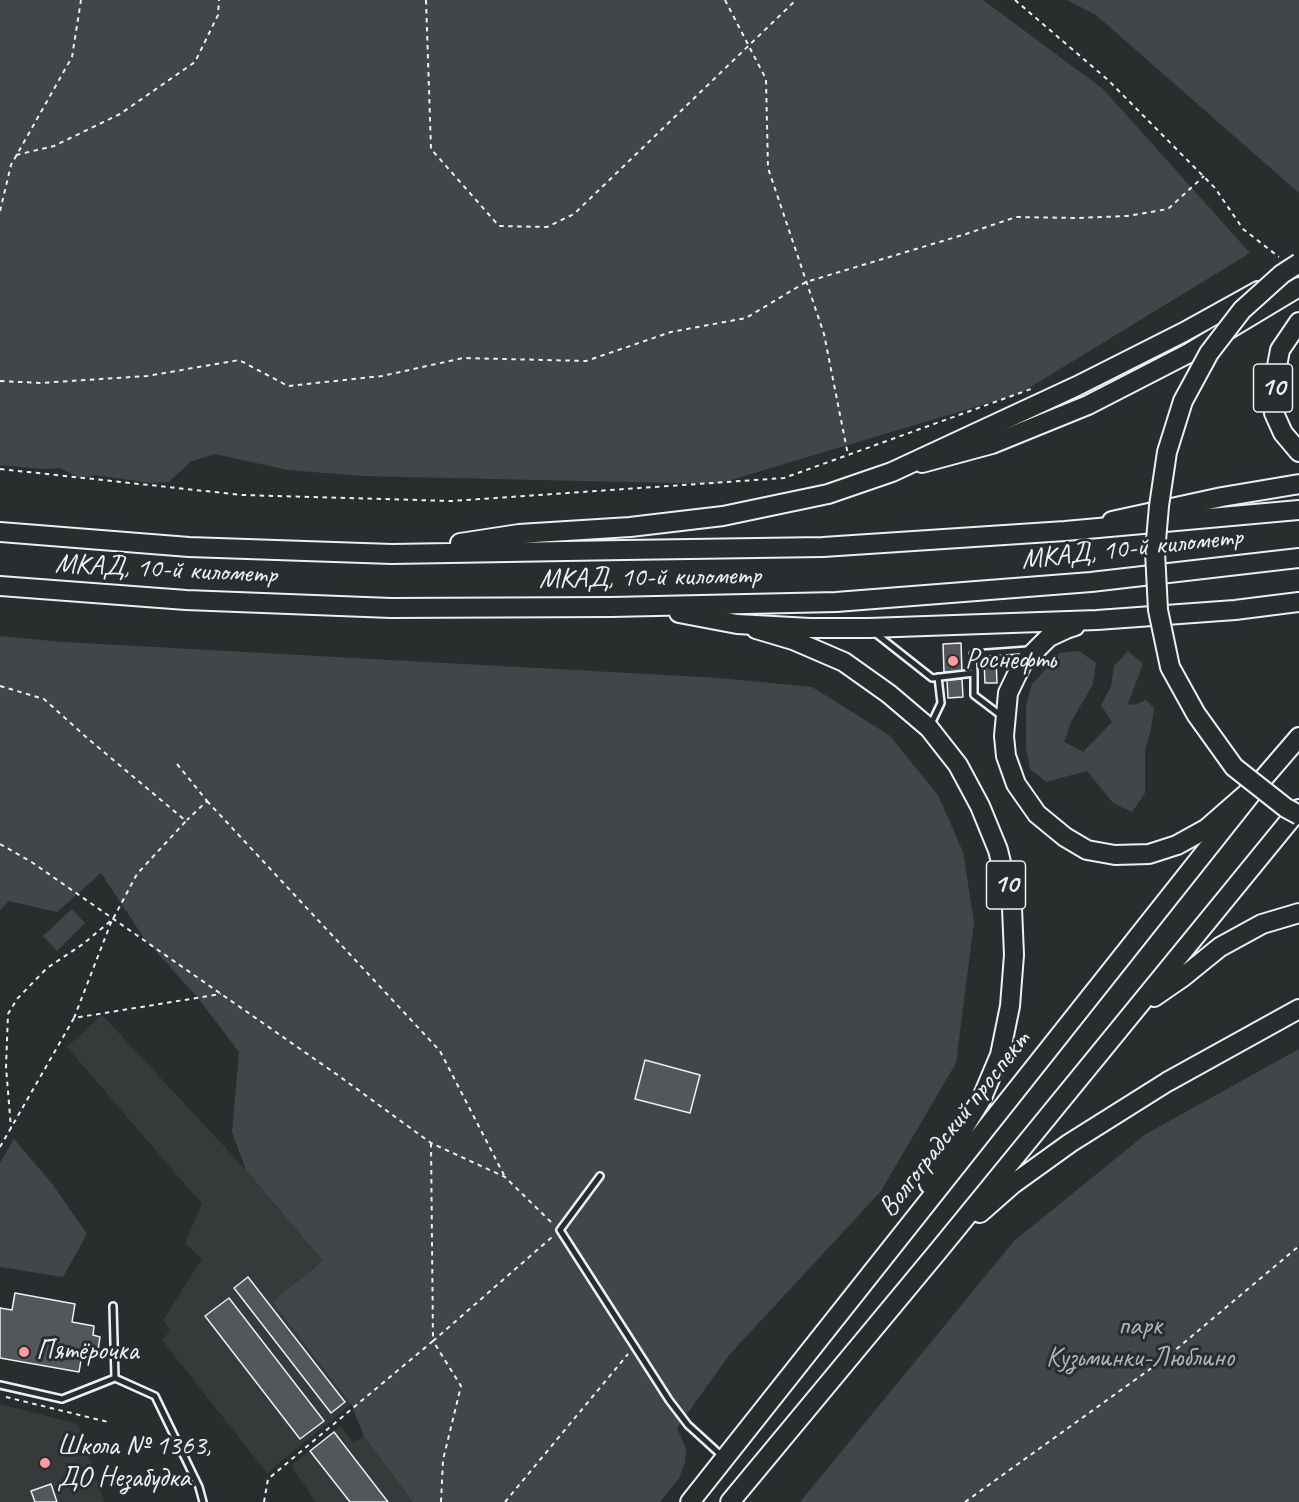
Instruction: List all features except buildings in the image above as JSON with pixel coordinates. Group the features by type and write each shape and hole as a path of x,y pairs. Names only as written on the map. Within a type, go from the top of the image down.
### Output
{"main road":[{"path":"892,472 1077,386 1184,332 1294,264"},
{"path":"1294,264 1242,310 1209,353 1183,401 1167,452 1155,552 1158,610 1170,667 1196,714 1234,767 1286,808 1299,815"},
{"path":"392,554 519,534 630,527 723,516 828,494 892,472 992,444 1088,405 1189,352 1299,287"},
{"name":"10","path":"1299,322 1280,350 1272,393 1274,413 1283,433 1299,452"},
{"path":"1065,531 1222,497 1299,484"},
{"name":"МКАД, 10-й километр","path":"0,532 189,547 392,554 823,547 1065,531 1299,510"},
{"name":"МКАД, 10-й километр","path":"0,586 186,600 391,608 611,607 847,601 1091,582 1299,558"},
{"path":"737,624 869,628 1096,620 1235,610 1299,602"},
{"name":"10","path":"611,607 676,613 737,624 793,640 844,662 889,694 929,728 958,765 980,806 998,849 1012,908 1014,965 1010,1006 1000,1055 981,1100 888,1252"},
{"path":"1096,620 1049,637 1022,664 1008,693 1004,736 1006,756 1017,784 1037,814 1065,837 1087,850 1115,855 1149,854 1177,846 1206,829 1262,780 1299,737"},
{"name":"Волгоградский проспект","path":"690,1502 1262,780"},
{"path":"730,1502 1299,809"},
{"path":"1137,1008 1183,977 1220,947 1262,924 1299,913"},
{"path":"939,1250 1013,1184 1070,1143 1167,1082 1299,1009"}],"lane":[{"path":"869,628 932,678 974,673"},
{"path":"1005,719 974,695 973,654 1036,649"},
{"path":"929,728 941,703 938,677"},
{"path":"600,1176 560,1230 669,1400 688,1425 725,1459"},
{"path":"113,1306 115,1378"},
{"path":"0,1385 62,1399 115,1378 155,1396 199,1487 203,1502"}],"path":[{"path":"0,211 11,165 72,57 81,0"},
{"path":"16,155 54,146 120,114 195,62 218,15 219,0"},
{"path":"426,0 431,149 499,226 547,228 574,214 796,0"},
{"path":"725,0 766,79 768,168 824,334 848,455"},
{"path":"1015,0 1108,80 1204,176 1243,229 1294,264"},
{"path":"0,381 40,383 147,376 239,360 288,386 382,376 463,358 586,361 671,332 746,318 806,282 1016,217 1127,216 1168,209 1204,176"},
{"path":"0,469 242,495 452,501 784,478 1034,387"},
{"path":"0,686 44,699 186,821"},
{"path":"177,764 207,801 440,1051 505,1177 560,1230 433,1341 268,1479 264,1502"},
{"path":"0,1147 74,1018 113,919 136,874 207,801"},
{"path":"0,844 33,863 431,1143 505,1177"},
{"path":"11,1128 6,1068 8,1014 17,999 47,968 83,944 113,919"},
{"path":"74,1018 221,994"},
{"path":"431,1143 433,1341 461,1386 443,1460 441,1502"},
{"path":"965,1502 1167,1357 1299,1246"},
{"path":"505,1502 635,1346"},
{"path":"0,1396 108,1422"}],"shaded area":[{"path":"102,1015 246,1170 323,1261 272,1302 351,1404 267,1473 162,1340 170,1331 163,1320 202,1259 185,1243 202,1204 67,1047"},
{"name":"Школа № 1363, ДО Незабудка","path":"0,1404 78,1424 104,1502 0,1502"},
{"path":"340,1426 354,1443 364,1436 413,1502 316,1502 291,1466"}],"green space":[{"path":"0,0 983,0 1103,89 1250,253 1019,394 717,484 362,476 288,470 215,454 190,462 169,482 151,483 95,475 81,479 60,468 42,469 0,465"},
{"path":"1067,0 1299,0 1299,193 1096,15"},
{"path":"0,636 63,642 719,678 812,687 889,735 938,795 963,852 974,922 956,1063 881,1191 730,1354 677,1428 686,1449 685,1462 679,1478 660,1502 413,1502 364,1436 351,1404 272,1302 323,1261 246,1170 232,1132 239,1052 198,998 144,938 101,873 57,912 9,901 0,910"},
{"path":"1079,651 1096,663 1093,684 1071,722 1064,742 1083,752 1112,722 1101,705 1111,687 1114,666 1128,651 1143,664 1128,704 1134,705 1146,700 1154,708 1145,750 1145,793 1132,812 1113,803 1087,771 1046,782 1030,769 1026,747 1026,705 1032,684 1059,653"},
{"path":"72,909 85,923 57,951 43,936"},
{"name":"парк Кузьминки-Люблино","path":"1299,1049 1299,1502 800,1502 1014,1241 1146,1134"},
{"path":"14,1139 53,1185 87,1234 63,1277 0,1267 0,1163"}],"place":[{"name":"Роснефть","path":"953,661"},
{"name":"Пятёрочка","path":"24,1352"},
{"name":"Школа № 1363, ДО Незабудка","path":"45,1463"}]}
